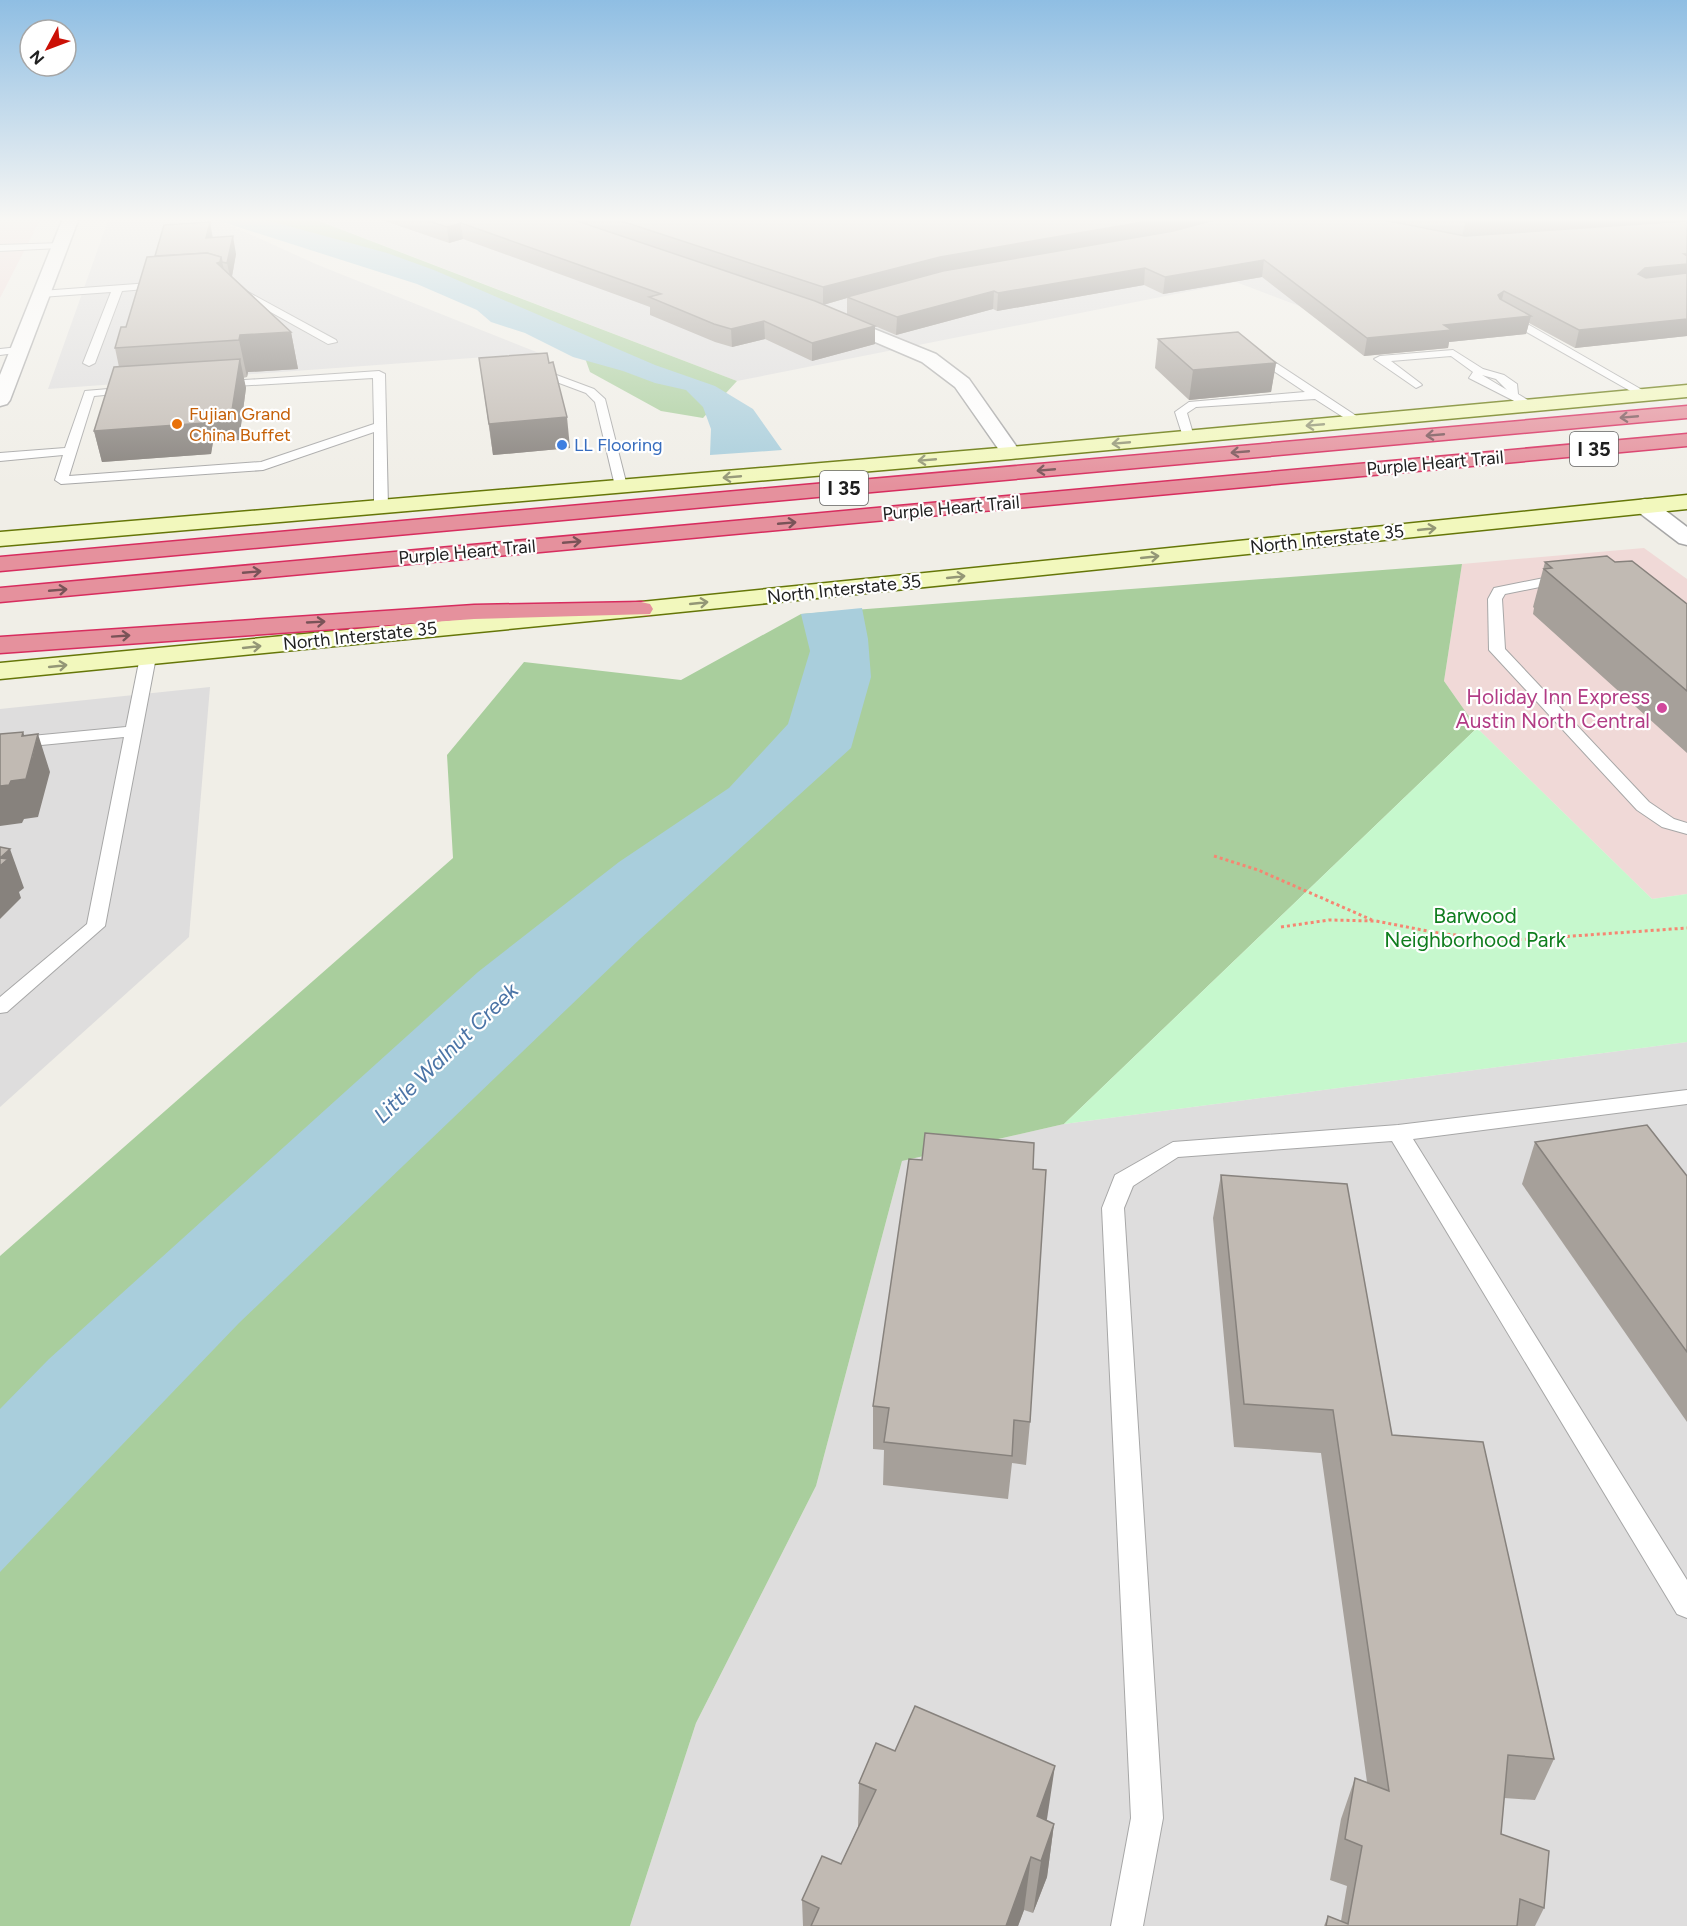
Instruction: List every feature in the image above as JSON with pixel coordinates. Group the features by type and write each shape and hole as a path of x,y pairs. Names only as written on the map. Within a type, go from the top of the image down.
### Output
{"highway":[{"name":"Purple Heart Trail","path":"0,564 1687,412"},
{"name":"Purple Heart Trail","path":"0,595 1687,440"},
{"path":"0,645 474,612 641,609"}],"main road":[{"path":"0,539 1011,453 1687,391"},
{"name":"North Interstate 35","path":"0,671 641,609 1687,502"}],"street":[{"path":"0,400 36,308"},
{"path":"833,308 817,311 929,358 962,384 1011,453"},
{"path":"1645,506 1687,538"}],"lane":[{"path":"89,363 110,308"},
{"path":"268,308 332,342"},
{"path":"1501,313 1645,395"},
{"path":"1245,347 1359,421"},
{"path":"0,352 19,350"},
{"path":"1416,385 1380,359 1453,353 1479,371 1500,377 1513,386 1512,394 1530,405"},
{"path":"516,364 565,380 590,391 602,401 621,486"},
{"path":"205,385 380,374 381,507"},
{"path":"147,389 89,393 61,480 263,466 380,426"},
{"path":"1188,437 1181,412 1193,404 1317,395"},
{"path":"0,457 70,451"},
{"path":"1579,576 1498,591 1496,599 1497,650 1643,806 1668,823 1687,829"},
{"path":"0,1007 96,926 148,657"},
{"path":"0,744 133,739"},
{"path":"1127,1926 1146,1818 1113,1208 1123,1181 1173,1150 1398,1133 1687,1096"},
{"path":"1398,1133 1687,1605"}],"path":[{"path":"1214,856 1258,870 1376,921"},
{"path":"1281,927 1329,920 1376,921 1443,934 1516,940 1687,928"}],"shaded area":[{"path":"77,308 426,308 539,353 48,389"},
{"path":"546,308 1106,308 737,381"},
{"path":"1644,548 1687,579 1687,894 1652,899 1477,728 1444,681 1462,564"},
{"path":"210,687 189,937 0,1107 0,709"},
{"path":"1687,1042 1687,1926 630,1926 696,1723 816,1486 902,1161 1064,1124"}],"green space":[{"path":"480,308 546,308 737,381 703,418 661,411 590,372 585,358"},
{"path":"1462,564 1444,681 1477,728 1064,1124 902,1161 816,1486 696,1723 630,1926 0,1926 0,1256 453,858 447,755 524,662 681,680 801,614"},
{"name":"Barwood Neighborhood Park","path":"1477,728 1652,899 1687,894 1687,1042 1064,1124"}],"water":[{"path":"472,308 522,308 655,365 715,386 753,409 782,450 710,455 711,429 703,407 686,390 655,383 573,357 525,333 491,322"},
{"name":"Little Walnut Creek","path":"862,608 868,639 871,677 851,748 640,939 239,1323 0,1572 0,1409 49,1359 478,972 619,862 729,788 788,724 810,651 801,614"}],"building":[{"path":"132,308 265,308 291,332 240,335 239,340 115,348 121,327 126,327"},
{"path":"675,308 832,308 875,326 812,343 764,321 731,329"},
{"path":"874,308 931,308 897,317"},
{"path":"1327,308 1516,308 1531,316 1444,325 1452,330 1367,338"},
{"path":"1536,308 1687,308 1687,319 1579,330"},
{"path":"1238,332 1276,363 1193,370 1158,339"},
{"path":"547,353 549,363 553,362 567,417 489,424 479,358"},
{"path":"240,359 232,410 206,412 204,423 94,431 114,367"},
{"path":"1607,556 1615,562 1632,561 1687,604 1687,691 1544,569 1552,568 1545,562"},
{"path":"23,732 22,736 38,734 26,779 11,781 9,785 0,786 0,734"},
{"path":"0,847 10,849 0,858"},
{"path":"0,858 8,859 0,866"},
{"path":"1647,1125 1687,1176 1687,1352 1535,1142"},
{"path":"925,1133 1034,1143 1033,1169 1046,1170 1030,1422 1014,1420 1012,1456 884,1442 889,1408 873,1406 909,1159 922,1160"},
{"path":"1221,1175 1347,1184 1392,1435 1483,1442 1554,1759 1508,1755 1501,1834 1549,1851 1544,1908 1520,1899 1517,1926 1326,1926 1328,1916 1348,1924 1362,1846 1345,1839 1355,1778 1389,1791 1333,1410 1244,1404"},
{"path":"915,1706 1055,1766 1037,1816 1054,1824 1041,1861 1031,1857 1006,1926 811,1926 819,1908 802,1900 822,1856 841,1864 876,1790 859,1783 876,1743 895,1751"}],"place":[{"name":"Fujian Grand China Buffet","path":"177,424"},
{"name":"LL Flooring","path":"562,445"},
{"name":"Holiday Inn Express Austin North Central","path":"1662,708"}]}
